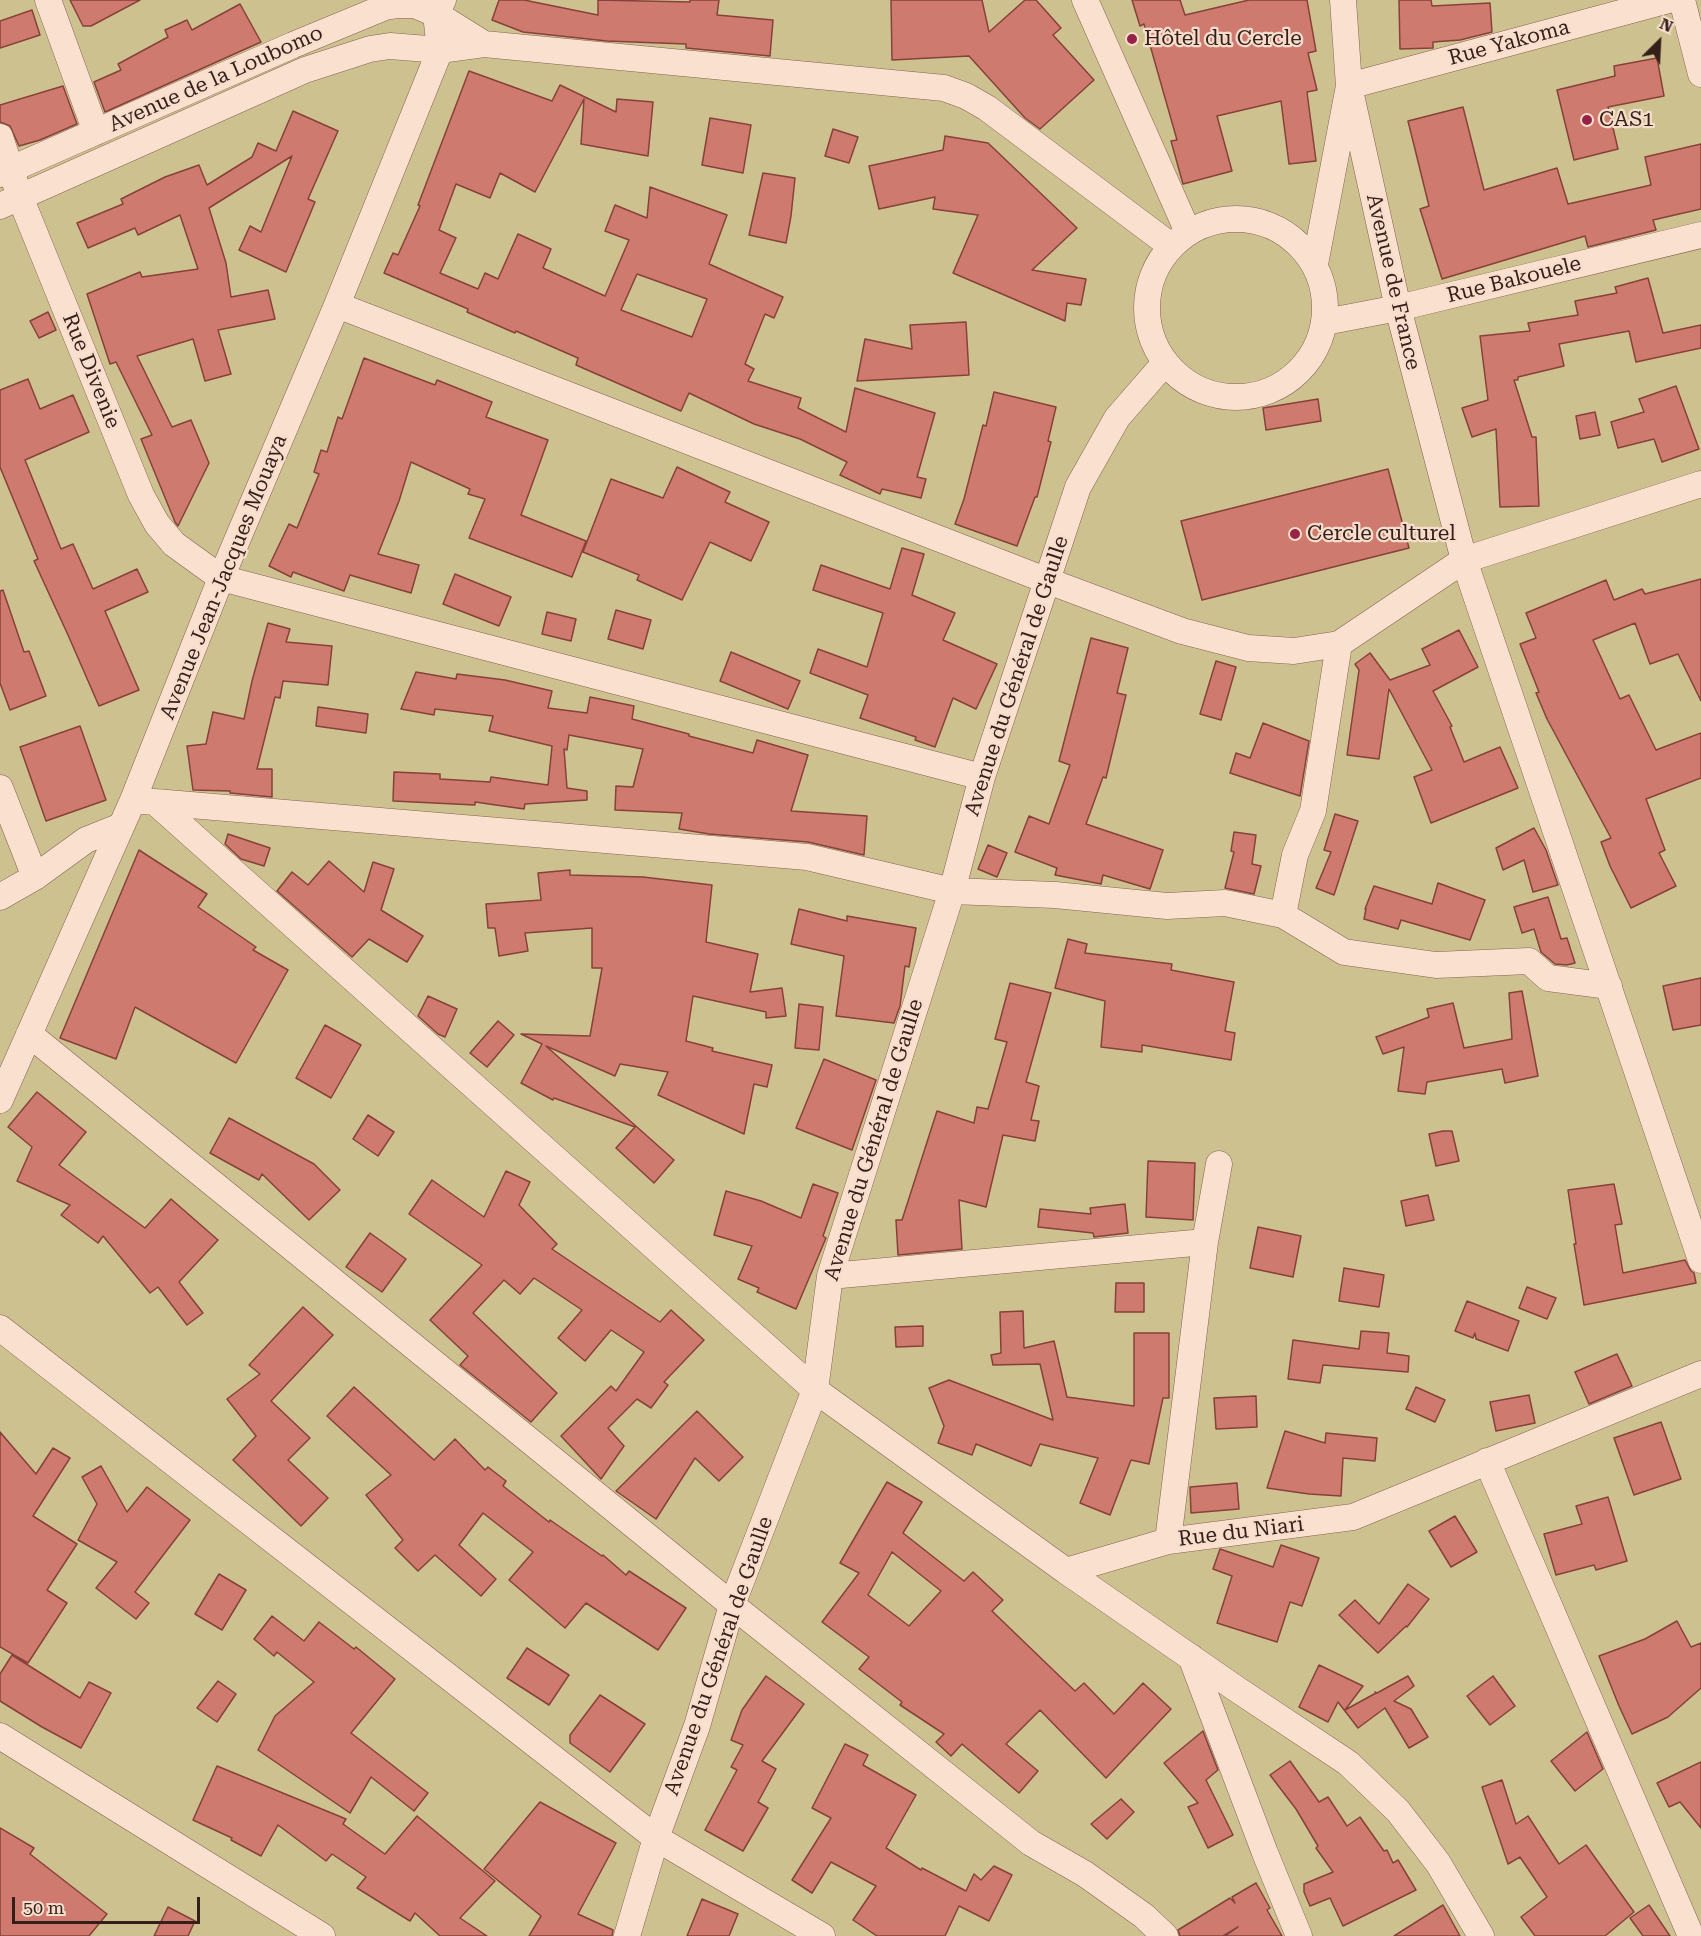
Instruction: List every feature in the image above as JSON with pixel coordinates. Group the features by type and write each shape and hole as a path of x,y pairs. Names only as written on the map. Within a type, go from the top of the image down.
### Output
{"street":[{"path":"48,0 96,132"},
{"path":"1085,0 1180,239"},
{"name":"Avenue de France","path":"1343,0 1348,86 1398,308 1464,560 1701,1260"},
{"name":"Rue Yakoma","path":"1348,86 1669,0"},
{"path":"1682,0 1701,74"},
{"name":"Avenue de la Loubomo","path":"6,171 383,4 440,7 484,44"},
{"path":"440,7 440,50"},
{"path":"484,44 944,88 966,96 987,108 1180,239"},
{"name":"Avenue de la Loubomo","path":"10,201 305,69 370,49 390,46 440,50 484,44"},
{"name":"Avenue Jean-Jacques Mouaya","path":"0,1100 121,826 144,801 221,578 337,305 440,50"},
{"path":"1315,264 1348,86"},
{"name":"Rue Divenie","path":"0,137 10,201 141,495 157,524 174,544 221,578"},
{"path":"1244,219 1272,226 1296,241 1315,264 1325,292 1326,322 1318,347 1303,368 1283,384 1260,394 1234,397 1209,393 1185,381 1164,364 1151,335 1147,304 1154,273 1180,239 1215,220 1244,219"},
{"name":"Rue Bakouele","path":"1326,322 1398,308 1701,235"},
{"path":"337,305 1048,581 1182,631 1248,648 1294,651 1339,644 1464,560 1701,484"},
{"name":"Avenue du Général de Gaulle","path":"627,1936 656,1839 698,1726 732,1605 814,1390 830,1276 952,891 982,777 1078,487 1117,418 1164,364"},
{"path":"221,578 982,777"},
{"path":"1282,915 1295,855 1313,811 1339,644"},
{"path":"0,788 35,877"},
{"path":"144,801 807,857 952,891 1055,895 1167,906 1225,903 1282,915 1344,952 1436,965 1528,961 1548,978 1609,986"},
{"path":"144,801 814,1390 1066,1571 1348,1763 1398,1811 1438,1863 1481,1936"},
{"path":"0,897 35,877 86,840 121,826"},
{"path":"29,1034 732,1605 1031,1843 1085,1874 1144,1916 1165,1936"},
{"path":"1168,1541 1205,1242 1219,1164"},
{"path":"830,1276 1205,1242"},
{"path":"0,1328 656,1839 822,1936"},
{"name":"Rue du Niari","path":"1066,1571 1168,1541 1353,1517 1701,1374"},
{"path":"1487,1461 1691,1936"},
{"path":"1191,1657 1299,1936"},
{"path":"0,1736 322,1936"}],"shaded area":[{"path":"0,0 1701,0 1701,1936 0,1936"}],"building":[{"path":"70,0 140,0 91,26 83,26"},
{"path":"499,0 524,0 598,15 598,0 690,2 690,0 719,0 717,15 773,20 770,56 686,48 686,44 607,41 523,32 492,20"},
{"path":"891,0 982,0 989,32 1025,0 1036,0 1061,28 1053,35 1094,80 1040,129 1025,118 969,56 892,60"},
{"path":"1132,0 1180,0 1185,15 1249,0 1307,0 1316,51 1308,53 1317,90 1307,92 1316,161 1289,164 1281,101 1217,116 1232,171 1183,184 1171,141 1177,140 1144,24 1140,26"},
{"path":"1399,0 1431,0 1432,6 1490,3 1492,32 1460,40 1433,42 1433,48 1400,49"},
{"path":"240,4 261,42 105,112 94,82 121,70 118,64 168,37 165,30 187,20 192,30"},
{"path":"32,10 40,35 0,48 0,21"},
{"name":"CAS1","path":"1657,58 1664,96 1608,107 1618,149 1574,160 1557,90 1615,76 1614,66"},
{"path":"469,71 552,101 560,85 616,112 617,99 653,102 648,156 581,144 584,99 535,192 500,173 490,198 456,184 439,230 456,238 440,273 478,289 485,273 498,279 518,234 551,249 543,268 605,296 629,240 605,231 615,205 647,218 650,187 727,215 709,264 783,297 774,318 765,314 745,364 754,369 748,381 801,398 798,408 846,432 855,388 935,413 917,477 926,479 921,498 882,489 880,494 840,475 847,462 800,439 754,424 689,393 681,411 576,365 578,358 467,312 468,309 384,273 393,253 398,255 420,206 418,205","holes":["637,274 707,299 692,337 621,310"]},
{"path":"63,86 77,124 40,140 19,146 10,126 0,122 0,105"},
{"path":"1463,107 1484,190 1557,168 1568,204 1651,185 1645,157 1701,144 1701,209 1653,220 1656,230 1588,247 1585,236 1442,279 1420,209 1429,206 1408,121"},
{"path":"293,111 338,131 308,199 315,202 286,272 239,250 250,226 261,232 292,156 209,208 226,263 231,297 268,290 275,319 218,330 231,374 205,381 193,339 137,356 172,427 191,420 209,463 178,526 141,439 152,435 116,362 110,364 87,294 140,272 142,277 198,269 180,215 138,235 135,228 88,248 77,223 123,204 121,199 165,177 199,165 207,185 252,157 258,143 276,151"},
{"path":"710,118 751,125 743,173 702,165"},
{"path":"833,129 858,137 849,163 825,156"},
{"path":"945,136 988,143 1077,228 1032,270 1086,279 1081,305 1067,303 1065,321 953,273 978,215 933,209 935,197 879,209 869,166 943,150"},
{"path":"763,173 795,178 786,243 749,235"},
{"path":"1648,278 1663,333 1701,325 1701,348 1636,362 1629,331 1559,344 1564,366 1518,377 1518,380 1514,380 1532,437 1536,437 1539,506 1500,507 1496,429 1472,437 1462,408 1488,400 1480,336 1530,331 1528,323 1578,315 1575,301 1617,293 1615,287"},
{"path":"48,312 56,330 39,338 30,321"},
{"path":"966,322 969,375 857,381 865,339 912,349 910,325"},
{"path":"364,358 435,385 437,380 492,402 486,417 548,440 521,515 586,541 572,577 469,538 485,499 468,494 470,489 411,462 399,501 378,554 419,565 411,593 350,575 344,591 293,572 291,577 269,566 289,524 297,528 319,474 314,472 321,450 327,452 338,417 342,419"},
{"path":"28,379 40,409 73,395 89,432 25,460 61,549 73,544 93,589 137,569 148,592 105,611 139,690 99,706 34,561 38,559 0,467 0,390"},
{"path":"1676,386 1699,449 1662,462 1654,439 1618,448 1611,422 1644,412 1639,399"},
{"path":"994,392 1056,407 1048,441 1051,442 1037,497 1035,497 1017,546 955,524 964,499 983,425 986,426"},
{"path":"1318,399 1321,421 1266,430 1263,408"},
{"path":"1595,412 1600,435 1580,439 1576,416"},
{"path":"677,467 730,492 725,502 769,522 751,561 710,542 682,600 637,580 639,575 583,552 611,479 663,498"},
{"name":"Cercle culturel","path":"1388,469 1409,548 1202,600 1181,521"},
{"path":"902,548 924,554 912,595 955,613 943,640 997,664 976,709 953,698 935,747 915,740 916,737 860,718 868,695 810,673 818,649 867,667 883,613 813,590 821,565 890,589"},
{"path":"455,574 511,597 499,626 443,604"},
{"path":"1701,579 1701,701 1678,654 1650,664 1635,623 1593,640 1620,699 1629,695 1656,750 1701,733 1701,778 1646,799 1665,850 1659,853 1676,886 1631,908 1601,842 1611,838 1547,719 1536,693 1539,692 1520,644 1536,638 1526,613 1606,580 1614,600 1642,589 1645,594"},
{"path":"3,590 24,652 29,651 46,696 10,710 0,683 0,591"},
{"path":"616,610 651,620 643,649 608,639"},
{"path":"547,612 576,619 571,641 542,634"},
{"path":"268,623 290,629 286,642 332,646 328,685 283,681 280,698 275,697 257,769 272,769 272,797 230,793 230,791 193,790 187,746 206,744 213,712 244,719"},
{"path":"1459,630 1478,667 1433,691 1452,726 1450,727 1464,762 1500,747 1518,788 1431,823 1414,777 1432,770 1389,689 1379,759 1347,755 1359,670 1355,664 1370,653 1390,680 1430,665 1422,649"},
{"path":"1091,638 1128,648 1117,693 1126,695 1106,778 1103,777 1086,824 1163,850 1150,889 1103,875 1101,884 1055,875 1057,868 1015,852 1029,816 1049,824 1070,765 1059,761"},
{"path":"731,652 800,681 788,709 720,681"},
{"path":"1216,661 1236,667 1221,720 1200,714"},
{"path":"416,672 456,679 457,674 505,680 552,691 548,708 587,713 590,697 634,706 632,719 689,734 689,736 753,753 757,740 808,755 791,811 867,816 864,855 808,842 709,834 679,829 682,813 615,810 616,786 633,787 643,749 569,735 567,750 564,749 567,788 587,791 587,800 525,804 524,809 475,802 475,805 393,801 394,772 440,774 440,779 490,782 491,777 548,785 552,746 489,731 493,716 435,709 434,715 401,709"},
{"path":"318,707 368,714 366,733 316,726"},
{"path":"1263,723 1309,741 1300,796 1230,773 1236,753 1250,758"},
{"path":"80,726 106,800 46,821 20,747"},
{"path":"1335,814 1358,821 1334,895 1316,888 1331,852 1324,850"},
{"path":"1534,828 1546,850 1558,885 1533,892 1524,860 1503,870 1496,848"},
{"path":"1234,832 1256,835 1252,864 1261,866 1254,894 1225,888 1234,852 1231,851"},
{"path":"228,834 270,848 264,866 241,859 225,844"},
{"path":"988,845 1007,853 997,877 978,869"},
{"path":"139,850 207,894 198,907 256,947 253,950 288,970 236,1063 135,1007 116,1059 60,1038"},
{"path":"329,861 364,892 373,862 394,869 381,910 423,936 407,962 369,939 352,957 277,891 292,872 308,885"},
{"path":"570,870 570,875 643,877 712,885 706,942 758,954 750,992 782,988 786,1016 766,1018 766,1012 693,996 686,1041 713,1048 712,1051 772,1065 767,1087 754,1084 744,1134 658,1095 668,1072 620,1064 615,1076 546,1046 674,1160 654,1183 616,1148 635,1127 554,1098 553,1100 521,1083 542,1044 521,1034 590,1036 602,968 592,968 592,928 525,933 528,951 499,956 495,928 488,928 486,904 541,900 538,873"},
{"path":"1438,883 1485,900 1470,940 1401,920 1398,929 1364,919 1365,909 1374,886 1432,904"},
{"path":"1548,897 1561,939 1567,938 1575,963 1555,964 1541,952 1534,929 1522,933 1514,907"},
{"path":"799,909 847,921 847,916 916,928 909,967 905,966 900,1006 894,1023 836,1016 844,956 791,944"},
{"path":"1068,939 1087,944 1085,953 1172,964 1171,970 1234,982 1225,1031 1235,1033 1231,1060 1142,1045 1142,1052 1101,1047 1105,1001 1055,988"},
{"path":"1701,978 1701,1025 1673,1030 1663,986"},
{"path":"1010,983 1051,993 1026,1082 1039,1086 1031,1120 1039,1121 1035,1141 1003,1135 986,1207 959,1200 962,1249 898,1255 896,1220 902,1220 937,1111 974,1123 977,1107 988,1109 1007,1042 995,1039"},
{"path":"1522,991 1538,1076 1505,1083 1502,1069 1427,1082 1425,1094 1398,1091 1404,1047 1383,1054 1376,1037 1429,1017 1427,1009 1453,1003 1464,1048 1512,1039 1509,993"},
{"path":"428,996 457,1009 445,1037 438,1034 418,1016"},
{"path":"799,1004 823,1007 819,1050 795,1048"},
{"path":"498,1021 514,1035 487,1067 470,1053"},
{"path":"325,1025 361,1045 331,1098 296,1078"},
{"path":"824,1059 876,1080 852,1150 796,1128"},
{"path":"37,1092 86,1132 59,1165 145,1228 171,1199 218,1240 179,1282 203,1313 187,1325 158,1287 150,1293 103,1236 98,1243 61,1215 70,1205 17,1181 32,1147 8,1127"},
{"path":"368,1115 394,1132 378,1156 353,1139"},
{"path":"229,1118 314,1164 340,1190 309,1220 262,1174 259,1180 210,1153"},
{"path":"1452,1131 1459,1161 1436,1166 1429,1134"},
{"path":"1148,1161 1195,1163 1193,1220 1146,1217"},
{"path":"506,1171 530,1182 519,1205 557,1244 552,1249 660,1322 671,1310 704,1340 664,1382 668,1385 651,1408 637,1399 608,1428 624,1446 601,1479 561,1436 611,1386 616,1391 644,1352 611,1330 585,1361 558,1338 582,1310 534,1278 520,1294 504,1280 473,1313 557,1393 531,1422 460,1365 468,1356 430,1320 482,1265 409,1214 432,1180 484,1217"},
{"path":"813,1184 838,1193 823,1236 826,1238 796,1309 757,1292 759,1288 738,1279 752,1246 714,1235 726,1191 761,1201 801,1218"},
{"path":"1614,1184 1622,1224 1615,1225 1623,1273 1685,1260 1694,1273 1696,1283 1584,1305 1568,1190"},
{"path":"1428,1195 1434,1220 1406,1226 1401,1201"},
{"path":"1125,1204 1128,1233 1094,1237 1093,1233 1038,1227 1040,1209 1091,1214 1090,1208"},
{"path":"1258,1227 1301,1236 1293,1277 1250,1268"},
{"path":"370,1233 406,1259 382,1292 346,1267"},
{"path":"1344,1268 1384,1275 1379,1307 1339,1301"},
{"path":"1116,1283 1144,1283 1144,1312 1115,1312"},
{"path":"1527,1287 1556,1298 1547,1319 1519,1308"},
{"path":"1467,1301 1519,1321 1508,1351 1476,1339 1475,1333 1473,1338 1455,1331"},
{"path":"303,1307 333,1335 271,1401 310,1438 288,1460 328,1498 301,1526 233,1460 256,1436 227,1399 260,1374 249,1365"},
{"path":"1023,1311 1024,1348 1054,1341 1067,1397 1134,1406 1134,1333 1169,1333 1169,1398 1163,1398 1149,1464 1131,1460 1110,1515 1080,1503 1098,1458 1040,1444 1031,1466 976,1444 972,1455 938,1443 944,1426 929,1388 949,1380 1053,1420 1040,1364 993,1365 991,1355 1001,1353 1000,1312"},
{"path":"923,1326 923,1346 896,1347 895,1327"},
{"path":"1361,1331 1389,1333 1387,1353 1409,1356 1408,1372 1323,1365 1320,1383 1288,1379 1293,1340 1359,1349"},
{"path":"1617,1354 1632,1386 1589,1404 1575,1372"},
{"path":"354,1387 434,1460 455,1439 485,1470 488,1467 506,1481 503,1486 549,1522 550,1520 603,1555 626,1575 629,1571 686,1608 658,1650 586,1603 565,1628 509,1580 533,1552 483,1513 459,1545 496,1579 481,1596 435,1555 418,1571 395,1548 403,1540 366,1495 391,1475 327,1416"},
{"path":"1416,1387 1445,1400 1435,1422 1406,1409"},
{"path":"1529,1395 1535,1423 1496,1431 1490,1402"},
{"path":"1256,1396 1257,1427 1216,1429 1214,1398"},
{"path":"697,1411 743,1457 719,1481 695,1458 656,1519 616,1491"},
{"path":"1661,1422 1681,1479 1634,1495 1614,1438"},
{"path":"1285,1431 1325,1443 1326,1433 1377,1438 1375,1461 1343,1458 1341,1496 1267,1488"},
{"path":"0,1432 36,1474 53,1448 70,1458 33,1516 77,1544 47,1590 67,1603 28,1663 0,1647"},
{"path":"101,1466 127,1512 147,1487 190,1520 135,1592 149,1603 136,1619 96,1588 117,1562 78,1540 97,1504 82,1477"},
{"path":"887,1482 922,1502 903,1533 964,1581 973,1572 1003,1600 992,1611 1075,1691 1084,1683 1114,1714 1143,1683 1171,1709 1106,1778 1040,1710 1006,1744 1038,1771 1019,1793 962,1744 951,1756 936,1742 944,1734 900,1705 902,1702 859,1669 869,1657 822,1622 859,1573 840,1563","holes":["892,1552 941,1591 909,1626 868,1595"]},
{"path":"1237,1483 1239,1509 1191,1513 1190,1487"},
{"path":"1608,1497 1627,1561 1596,1570 1594,1565 1556,1575 1544,1534 1582,1524 1576,1506"},
{"path":"1455,1516 1477,1552 1451,1567 1429,1531"},
{"path":"1281,1545 1319,1558 1302,1606 1290,1602 1277,1642 1217,1623 1232,1576 1213,1569 1220,1549 1273,1567"},
{"path":"219,1574 246,1590 222,1630 195,1614"},
{"path":"1408,1584 1429,1599 1407,1627 1378,1653 1339,1615 1355,1600 1379,1624"},
{"path":"272,1616 304,1641 319,1622 354,1649 356,1647 395,1679 351,1733 428,1793 414,1811 371,1777 350,1813 258,1750 275,1716 314,1682 277,1652 274,1656 254,1639"},
{"path":"1677,1621 1691,1647 1701,1643 1701,1688 1668,1717 1632,1734 1599,1656 1645,1639"},
{"path":"527,1648 569,1675 549,1705 507,1678"},
{"path":"12,1655 80,1698 89,1682 111,1693 81,1748 0,1701 0,1674"},
{"path":"1319,1665 1363,1686 1345,1710 1408,1676 1414,1686 1394,1701 1411,1709 1428,1737 1409,1748 1385,1708 1358,1728 1338,1702 1328,1722 1299,1707"},
{"path":"766,1676 804,1704 762,1761 776,1769 758,1802 768,1808 743,1851 705,1830 737,1770 731,1767 743,1745 731,1740 742,1710"},
{"path":"1493,1676 1515,1706 1490,1725 1467,1696"},
{"path":"218,1681 236,1694 217,1722 197,1708"},
{"path":"600,1695 645,1724 610,1772 570,1743 570,1735"},
{"path":"1203,1731 1218,1770 1206,1780 1233,1835 1208,1848 1188,1807 1198,1803 1164,1763"},
{"path":"1587,1732 1603,1769 1575,1791 1551,1761"},
{"path":"845,1744 868,1755 863,1765 916,1795 886,1848 921,1870 922,1868 966,1891 974,1874 981,1880 994,1866 1012,1875 989,1921 959,1906 945,1936 877,1936 853,1920 876,1886 831,1862 812,1893 792,1880 831,1818 812,1808"},
{"path":"1290,1761 1319,1802 1328,1797 1347,1826 1360,1817 1384,1851 1387,1850 1393,1863 1398,1860 1416,1890 1343,1926 1330,1898 1310,1906 1304,1892 1304,1884 1333,1872 1316,1848 1318,1846 1296,1809 1270,1775"},
{"path":"1701,1762 1701,1828 1680,1802 1669,1807 1657,1783"},
{"path":"217,1766 346,1819 343,1824 385,1854 417,1816 495,1881 460,1918 487,1936 440,1936 415,1913 410,1921 357,1888 366,1877 332,1854 326,1861 278,1825 261,1856 231,1840 232,1838 193,1820"},
{"path":"1502,1780 1516,1824 1528,1816 1559,1864 1586,1845 1634,1912 1605,1936 1535,1936 1521,1917 1547,1897 1520,1857 1508,1864 1482,1787"},
{"path":"1121,1799 1134,1812 1107,1839 1091,1824"},
{"path":"540,1802 616,1843 578,1914 613,1930 612,1936 529,1936 541,1916 484,1869"},
{"path":"0,1828 34,1848 30,1854 107,1914 89,1936 0,1936"},
{"path":"1256,1883 1270,1908 1267,1910 1282,1936 1225,1936 1238,1927 1223,1936 1180,1936 1178,1930 1230,1898 1235,1903 1232,1897"},
{"path":"702,1899 738,1914 729,1936 687,1936"},
{"path":"1443,1905 1460,1936 1394,1936"},
{"path":"1649,1905 1670,1936 1643,1936 1630,1918"},
{"path":"168,1907 195,1921 188,1936 154,1936"}],"place":[{"name":"Hôtel du Cercle","path":"1132,39"},
{"name":"CAS1","path":"1587,120"},
{"name":"Cercle culturel","path":"1295,534"}]}
